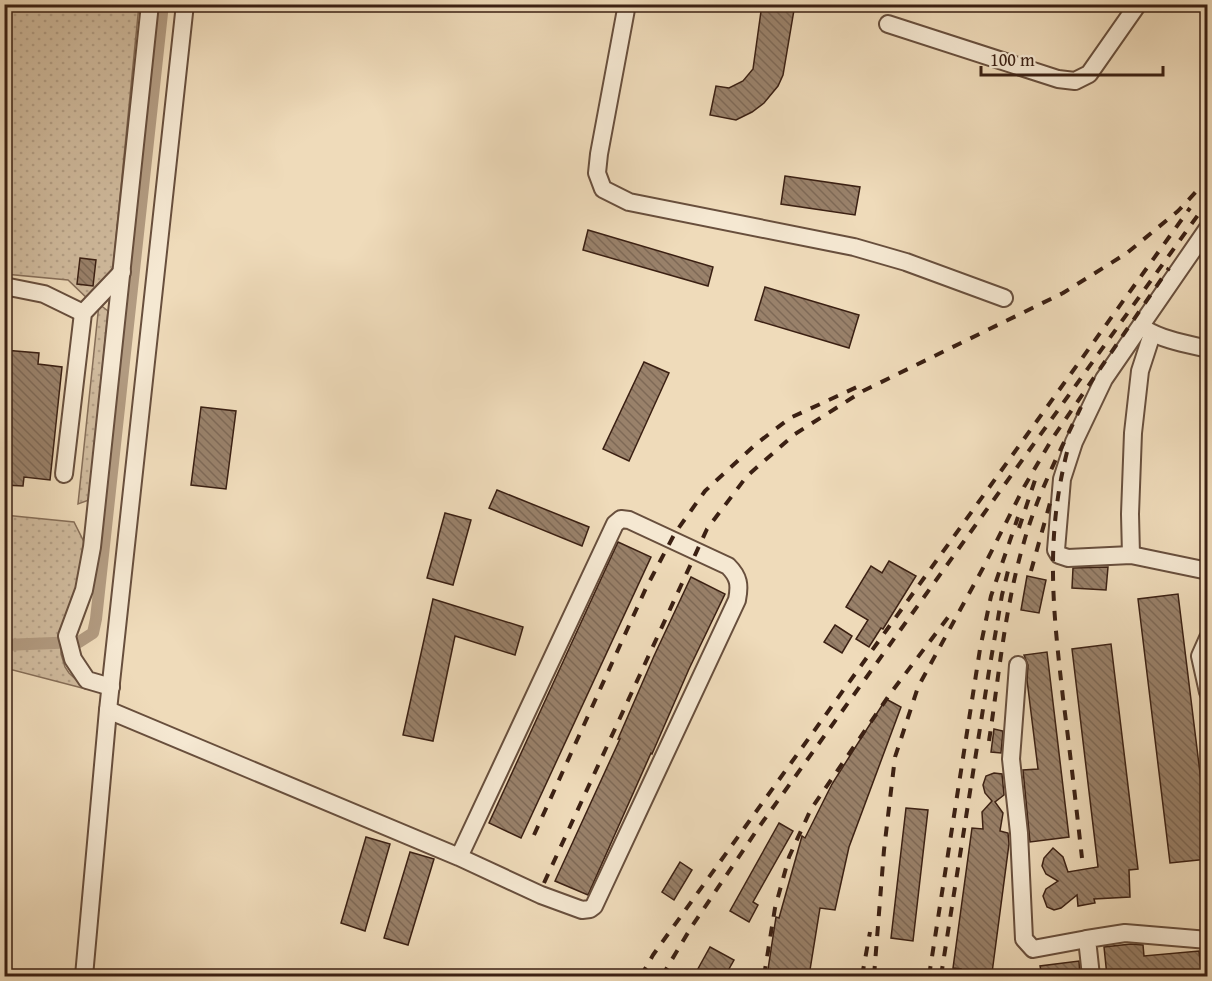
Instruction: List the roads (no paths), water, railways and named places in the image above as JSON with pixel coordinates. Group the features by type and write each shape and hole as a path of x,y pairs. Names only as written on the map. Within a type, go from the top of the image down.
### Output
{"street":[{"path":"111,687 87,680 73,659 67,636 84,590 92,547 150,4"},
{"path":"84,976 108,710 185,4"},
{"path":"627,4 599,154 597,173 603,189 629,202 854,247 906,262 1004,298"},
{"path":"888,24 1058,79 1076,81 1089,74 1138,4"},
{"path":"1208,228 1146,330 1104,379 1074,442 1062,479 1056,550 1059,555 1068,558 1131,555 1208,571"},
{"path":"64,474 83,313 122,272"},
{"path":"4,286 44,294 83,313"},
{"path":"1146,330 1208,349"},
{"path":"1131,555 1133,433 1146,330"},
{"path":"108,710 459,857 541,895 582,910 590,909 594,906 737,600 740,587 737,576 728,566 629,520 621,519 615,524 459,857"},
{"path":"1208,638 1200,656 1208,692"},
{"path":"1018,664 1011,759 1019,833 1024,939 1033,949 1125,933 1208,940"},
{"path":"1087,939 1091,976"}],"waterway":[{"path":"4,645 79,642 93,633 163,4"}],"railway":[{"path":"544,883 707,529 747,476 795,434 863,391 1063,293 1127,253 1178,211 1208,179"},
{"path":"662,976 692,926 759,827 1208,201"},
{"path":"641,976 653,955 1190,208"},
{"path":"874,976 884,850 895,757 918,687 1024,487 1052,439 1169,268"},
{"path":"534,835 646,588 675,533 705,491 756,444 790,418 857,387"},
{"path":"989,741 999,666 1017,566 1042,490 1081,407"},
{"path":"1067,452 1060,484 1053,545 1054,605 1082,858"},
{"path":"1019,528 1035,480"},
{"path":"1031,571 1050,503"},
{"path":"929,976 980,649 991,596 1018,517"},
{"path":"941,976 989,671 1010,563"},
{"path":"764,976 775,908 789,857 811,809 890,694 949,616"},
{"path":"862,976 870,932"}]}
